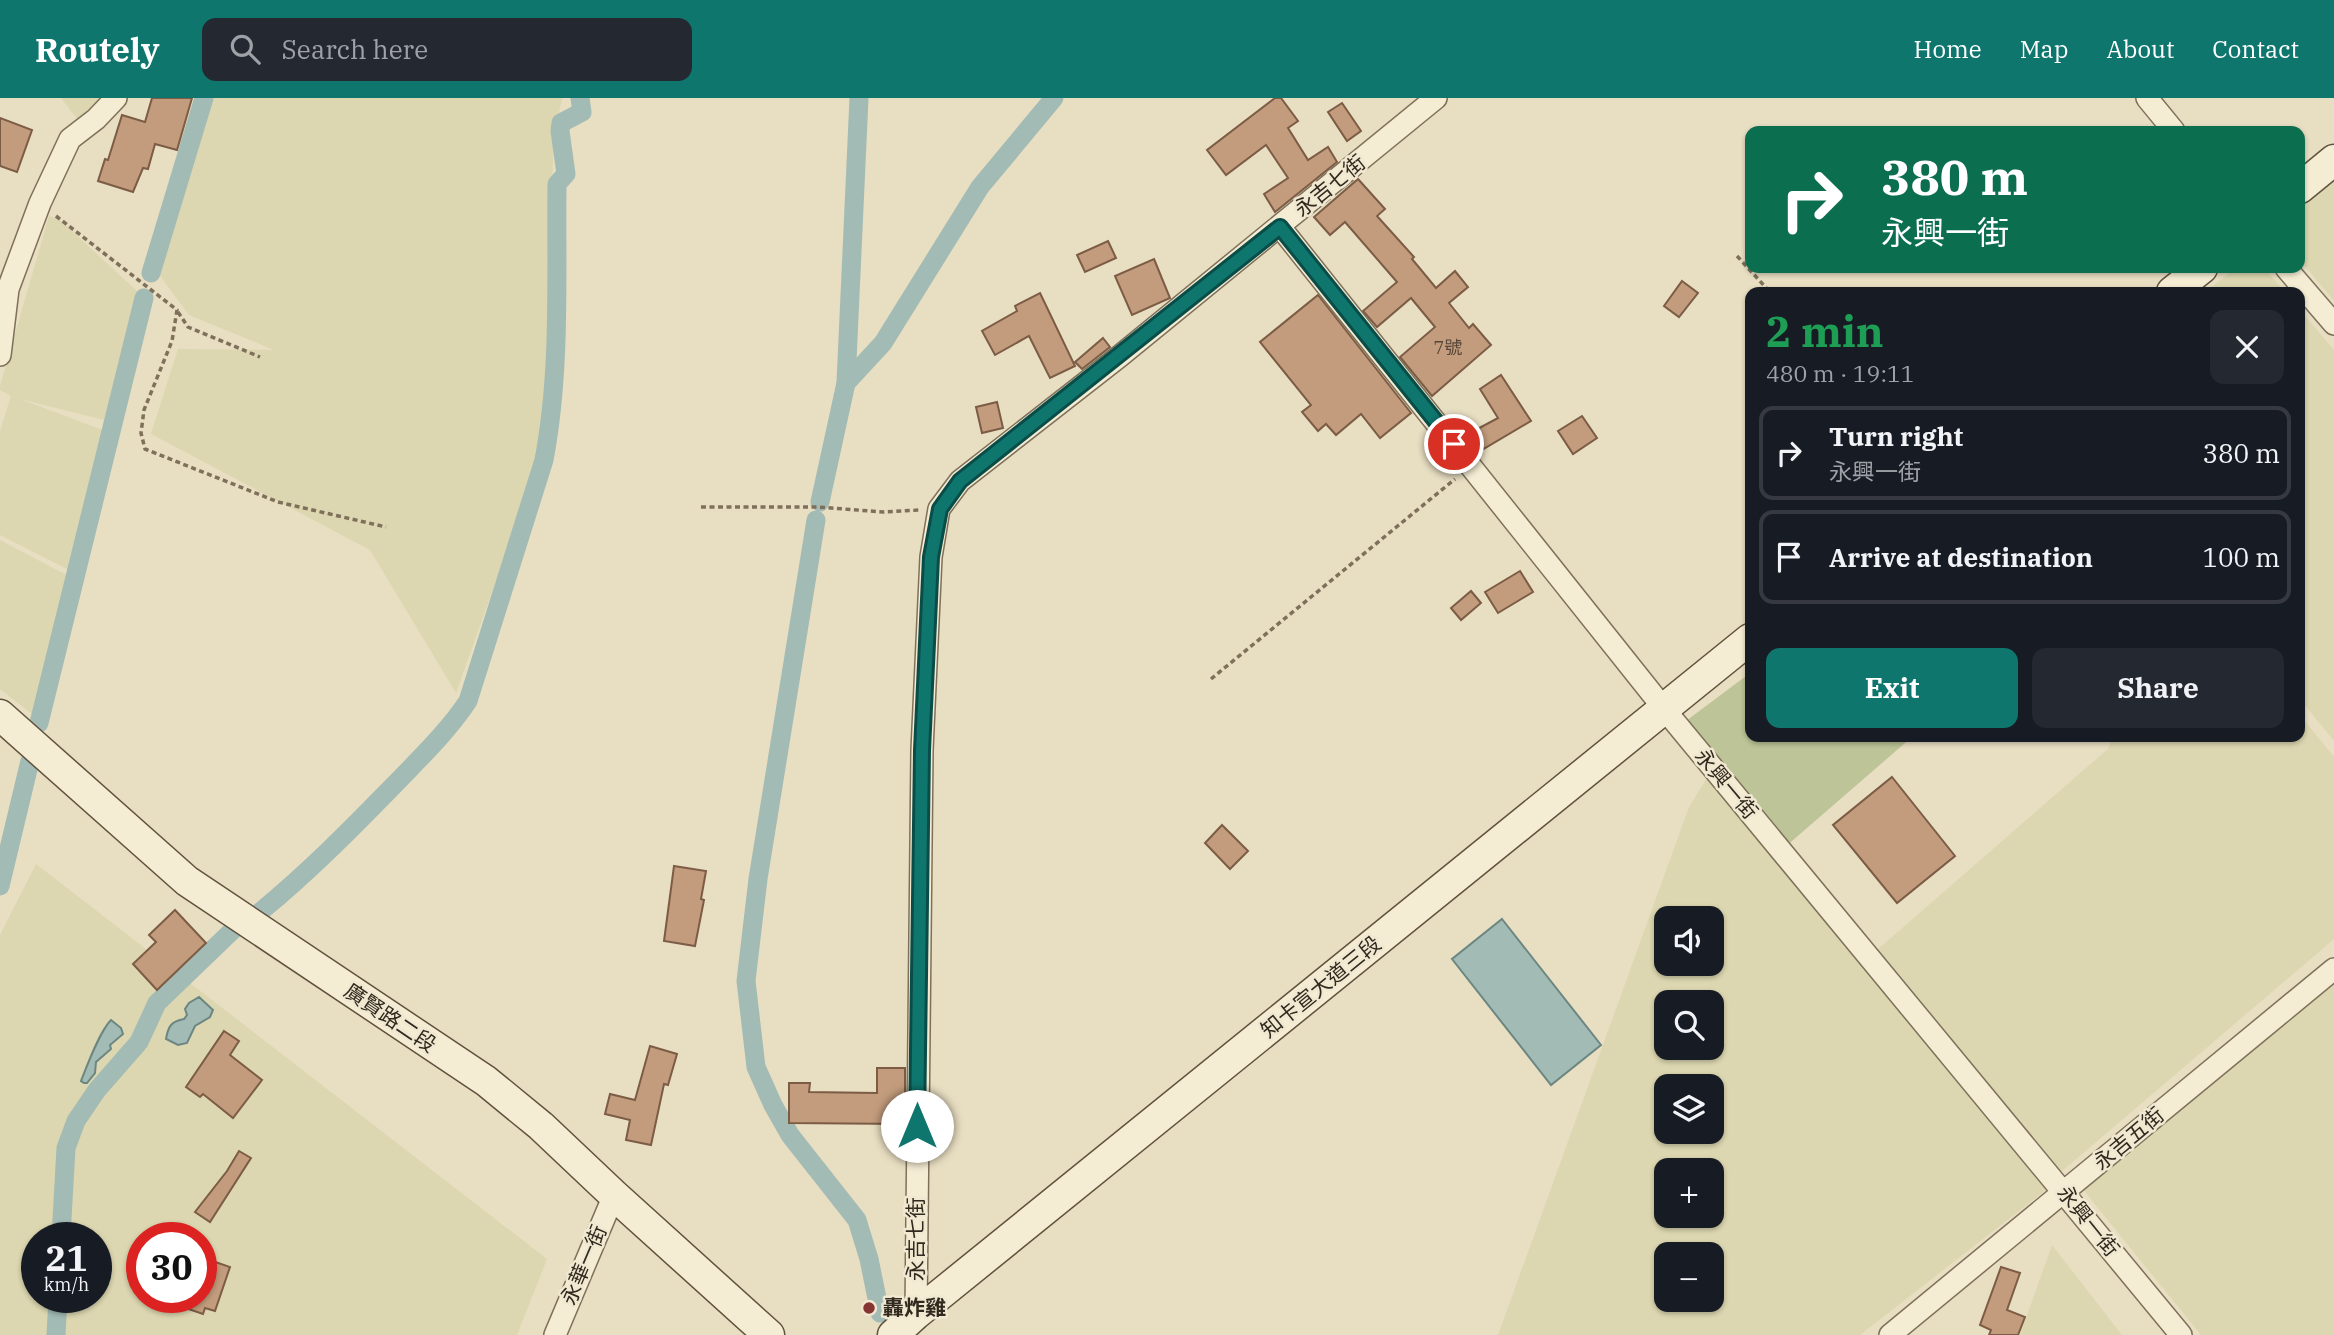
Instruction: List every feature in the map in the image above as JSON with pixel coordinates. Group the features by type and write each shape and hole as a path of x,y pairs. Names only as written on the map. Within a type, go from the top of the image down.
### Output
{"street":[{"path":"0,355 8,289 40,203 70,139 96,119 116,98"},
{"name":"永吉七街","path":"916,1314 922,750 931,557 940,509 960,481 1280,227 1436,98"},
{"path":"2147,98 2170,126"},
{"path":"2305,184 2334,160"},
{"name":"永興一街","path":"1280,227 1665,709 2181,1335"},
{"path":"2178,287 2196,273"},
{"path":"2290,273 2302,287"},
{"path":"2305,290 2334,324"},
{"name":"知卡宣大道三段","path":"893,1335 1745,643"},
{"name":"廣賢路二段","path":"0,715 187,881 486,1081 541,1126 769,1335"},
{"name":"永吉五街","path":"1890,1335 2334,969"},
{"name":"永華一街","path":"555,1335 614,1195"}],"path":[{"path":"40,203 177,310 188,327 260,356"},
{"path":"1737,256 1745,265"},
{"path":"1753,273 1765,287"},
{"path":"177,310 172,341 144,410 141,433 145,449 278,502 386,527"},
{"path":"1211,679 1471,466"},
{"path":"701,507 817,507 884,512 940,509"}],"shaded area":[{"path":"61,98 100,98 78,120"},
{"path":"196,98 562,98 554,138 549,250 551,363 542,452 456,693 370,550 151,434 178,349 274,350 189,315 157,272"},
{"path":"2334,178 2334,301 2305,266 2305,203"},
{"path":"49,216 59,219 140,294 104,420 20,399 113,434 71,571 0,535 0,431 11,396 0,390 0,386"},
{"path":"2229,273 2268,273 2281,287 2212,287"},
{"path":"2305,316 2334,350 2334,741 2305,705"},
{"path":"0,540 70,577 32,714 0,689"},
{"path":"2305,721 2334,757 2334,939 2061,1172 1877,950 2109,748 2110,742 2305,742"},
{"path":"1713,768 2056,1182 1860,1335 1498,1335 1689,807"},
{"path":"36,864 547,1259 517,1335 0,1335 0,935"},
{"path":"2334,979 2334,1335 2201,1335 2081,1187"},
{"path":"2052,1245 2122,1335 2020,1335"}],"green space":[{"path":"1745,677 1745,742 1906,742 1785,847 1686,721"}],"water":[{"path":"1502,919 1601,1045 1551,1085 1452,959"},
{"path":"199,997 213,1010 210,1017 195,1026 187,1043 178,1045 166,1039 171,1025 184,1019 189,1003"},
{"path":"111,1020 121,1028 123,1034 96,1062 95,1073 84,1083 81,1081 91,1057"}],"building":[{"path":"152,98 192,98 177,150 155,144 148,169 143,168 133,192 98,181 105,159 108,160 122,115 145,122"},
{"path":"1275,98 1281,98 1298,121 1288,128 1308,160 1328,147 1337,162 1275,212 1264,194 1288,178 1266,145 1226,175 1207,150"},
{"path":"1342,103 1361,131 1347,141 1328,112"},
{"path":"0,118 32,130 17,172 0,166"},
{"path":"1358,179 1385,209 1377,216 1414,257 1412,259 1436,288 1455,271 1468,287 1449,303 1469,328 1473,324 1491,345 1432,396 1400,357 1435,327 1411,298 1377,327 1363,311 1397,282 1345,222 1330,235 1314,217"},
{"path":"1108,241 1116,258 1085,272 1077,255"},
{"path":"1154,259 1170,298 1132,315 1115,276"},
{"path":"1682,281 1698,293 1679,317 1664,306"},
{"path":"1040,293 1075,366 1050,378 1029,336 995,355 982,331 1017,311 1015,306"},
{"path":"1318,295 1411,413 1380,438 1361,414 1336,435 1326,424 1318,431 1302,412 1311,405 1260,342"},
{"path":"1103,338 1110,347 1082,369 1075,362"},
{"path":"1501,375 1531,421 1480,451 1470,433 1498,418 1480,389"},
{"path":"997,402 1003,428 982,433 976,407"},
{"path":"1582,416 1597,438 1573,454 1558,431"},
{"path":"1520,571 1533,592 1498,613 1485,592"},
{"path":"1471,591 1481,603 1461,620 1451,608"},
{"path":"1892,777 1955,856 1897,903 1833,825"},
{"path":"1222,825 1248,851 1230,869 1205,843"},
{"path":"674,866 706,871 701,899 704,900 695,946 664,941"},
{"path":"175,910 206,943 157,990 133,964 156,942 149,935"},
{"path":"224,1031 239,1041 230,1055 262,1080 233,1118 203,1094 200,1097 186,1087"},
{"path":"650,1046 677,1054 668,1085 664,1084 651,1145 626,1140 630,1120 605,1114 610,1094 635,1100"},
{"path":"877,1068 905,1068 905,1124 789,1123 789,1083 810,1083 809,1092 877,1093"},
{"path":"239,1151 251,1158 210,1222 195,1212"},
{"path":"217,1263 230,1267 217,1305"},
{"path":"2001,1267 2020,1273 2007,1310 2025,1317 2018,1335 1989,1335 1991,1330 1980,1325"}],"waterway":[{"path":"151,273 204,98"},
{"path":"260,912 313,865 380,799 452,723 468,701 544,460 555,357 557,184 566,174 560,131 561,123 582,112 580,98"},
{"path":"820,502 846,383 859,98"},
{"path":"846,383 883,343 980,187 1054,98"},
{"path":"39,723 144,298"},
{"path":"816,520 758,879 746,981 756,1067 790,1135 857,1220 869,1259 880,1313"},
{"path":"0,886 30,761"},
{"path":"62,1222 66,1148 76,1121 97,1090 139,1042 157,1003 236,927"},
{"path":"56,1335 57,1313"}],"place":[{"name":"轟炸雞","path":"869,1308"}],"route":[{"path":"917,1126 922,750 931,557 940,509 960,481 1280,227 1454,444"}]}
